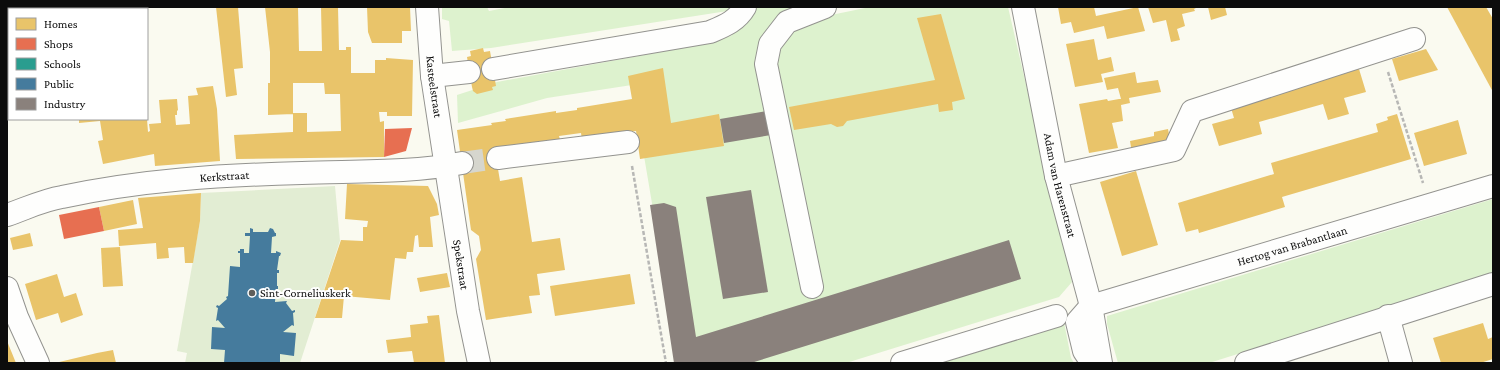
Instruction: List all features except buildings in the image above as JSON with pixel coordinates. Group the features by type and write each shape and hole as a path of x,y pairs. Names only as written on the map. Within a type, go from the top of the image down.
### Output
{"street":[{"name":"Kasteelstraat","path":"427,7 432,76 454,165"},
{"path":"493,68 710,32 729,24 742,12 745,7"},
{"path":"812,287 766,64 770,44 787,22 825,7"},
{"name":"Adam van Harenstraat","path":"1024,7 1056,176 1091,306 1101,363"},
{"path":"1056,176 1174,150 1192,111 1414,39"},
{"path":"432,76 469,72"},
{"path":"498,158 628,142"},
{"name":"Kerkstraat","path":"7,215 60,197 140,184 236,175 413,169 454,165"},
{"name":"Spekstraat","path":"454,165 468,311 479,363"},
{"name":"Hertog van Brabantlaan","path":"1091,306 1493,186"},
{"path":"1246,363 1388,316 1493,284"},
{"path":"7,288 17,317 38,363"},
{"path":"1092,363 1084,351 1077,322 1091,306 1106,317 1115,354 1111,363"},
{"path":"902,363 1056,316"},
{"path":"1388,316 1400,363"}],"path":[{"path":"1382,50 1430,205"},
{"path":"628,142 666,363"}],"green space":[{"path":"442,7 487,7 489,11 510,7 753,7 491,48 452,51 449,21 442,19"},
{"path":"753,7 796,7 781,14 762,41 758,64 766,104 780,101 773,64 776,46 791,31 831,15 870,7 1008,7 1072,282 1059,297 846,363 679,363 632,85 547,98 458,123 457,95 497,82 660,52 731,36"},
{"path":"335,186 340,241 300,363 185,363 187,353 177,351 200,221 201,193"},
{"path":"1493,199 1493,274 1209,363 1118,363 1107,324 1107,316"},
{"path":"1064,322 1071,358 1074,363 935,363"}],"tunnel":[{"path":"462,163 498,158"}],"place":[{"name":"Sint-Corneliuskerk","path":"252,293"}]}
